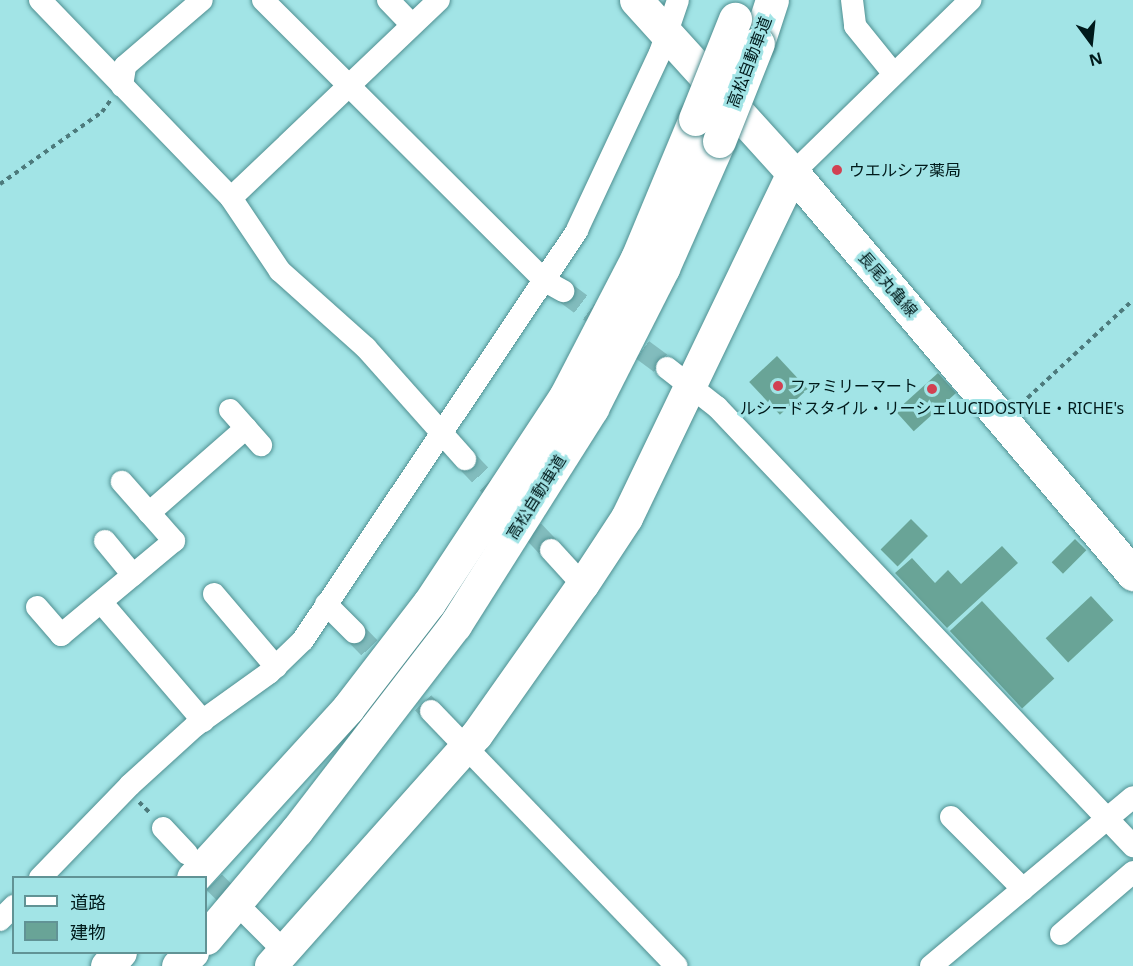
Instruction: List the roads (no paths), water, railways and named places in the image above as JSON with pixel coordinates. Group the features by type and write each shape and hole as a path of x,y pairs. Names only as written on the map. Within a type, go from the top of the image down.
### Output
{"main road":[{"name":"長尾丸亀線","path":"636,0 793,173 1005,419 1133,574"},
{"name":"高松自動車道","path":"207,937 297,830 455,624 592,408 663,268 719,141 758,43 772,0"},
{"name":"高松自動車道","path":"190,866 348,708 429,603 560,405 637,258 738,10"},
{"path":"107,966 118,954"},
{"path":"178,966 190,954"}],"street":[{"path":"40,0 231,198 280,271 366,348 440,435 465,459"},
{"path":"122,86 125,66 202,0"},
{"path":"262,0 349,82 554,286"},
{"path":"388,0 411,24"},
{"path":"231,198 349,82 439,0"},
{"path":"42,876 127,788 203,721 276,667 303,640 440,435 554,286 678,0"},
{"path":"852,0 855,26 893,73"},
{"path":"248,915 278,959 467,746 583,585 627,518 694,387 793,173 970,0"},
{"path":"667,368 694,387 1133,846"},
{"path":"149,513 253,437 230,410"},
{"path":"37,607 61,635 174,541 122,482"},
{"path":"105,541 133,575"},
{"path":"551,550 583,585"},
{"path":"214,594 276,667"},
{"path":"101,602 203,721"},
{"path":"326,604 354,632"},
{"path":"431,711 676,966"},
{"path":"932,966 1133,797"},
{"path":"951,817 1023,889"},
{"path":"163,828 190,866"},
{"path":"1061,934 1133,872"},
{"path":"0,920 12,908"}],"tunnel":[{"path":"563,291 667,368"},
{"path":"465,459 551,550"},
{"path":"354,632 431,711"},
{"path":"191,859 244,912"}],"place":[{"name":"ウエルシア薬局","path":"837,170"},
{"name":"ファミリーマート","path":"778,386"},
{"name":"ルシードスタイル・リーシェLUCIDOSTYLE・RICHE's","path":"932,389"}]}
